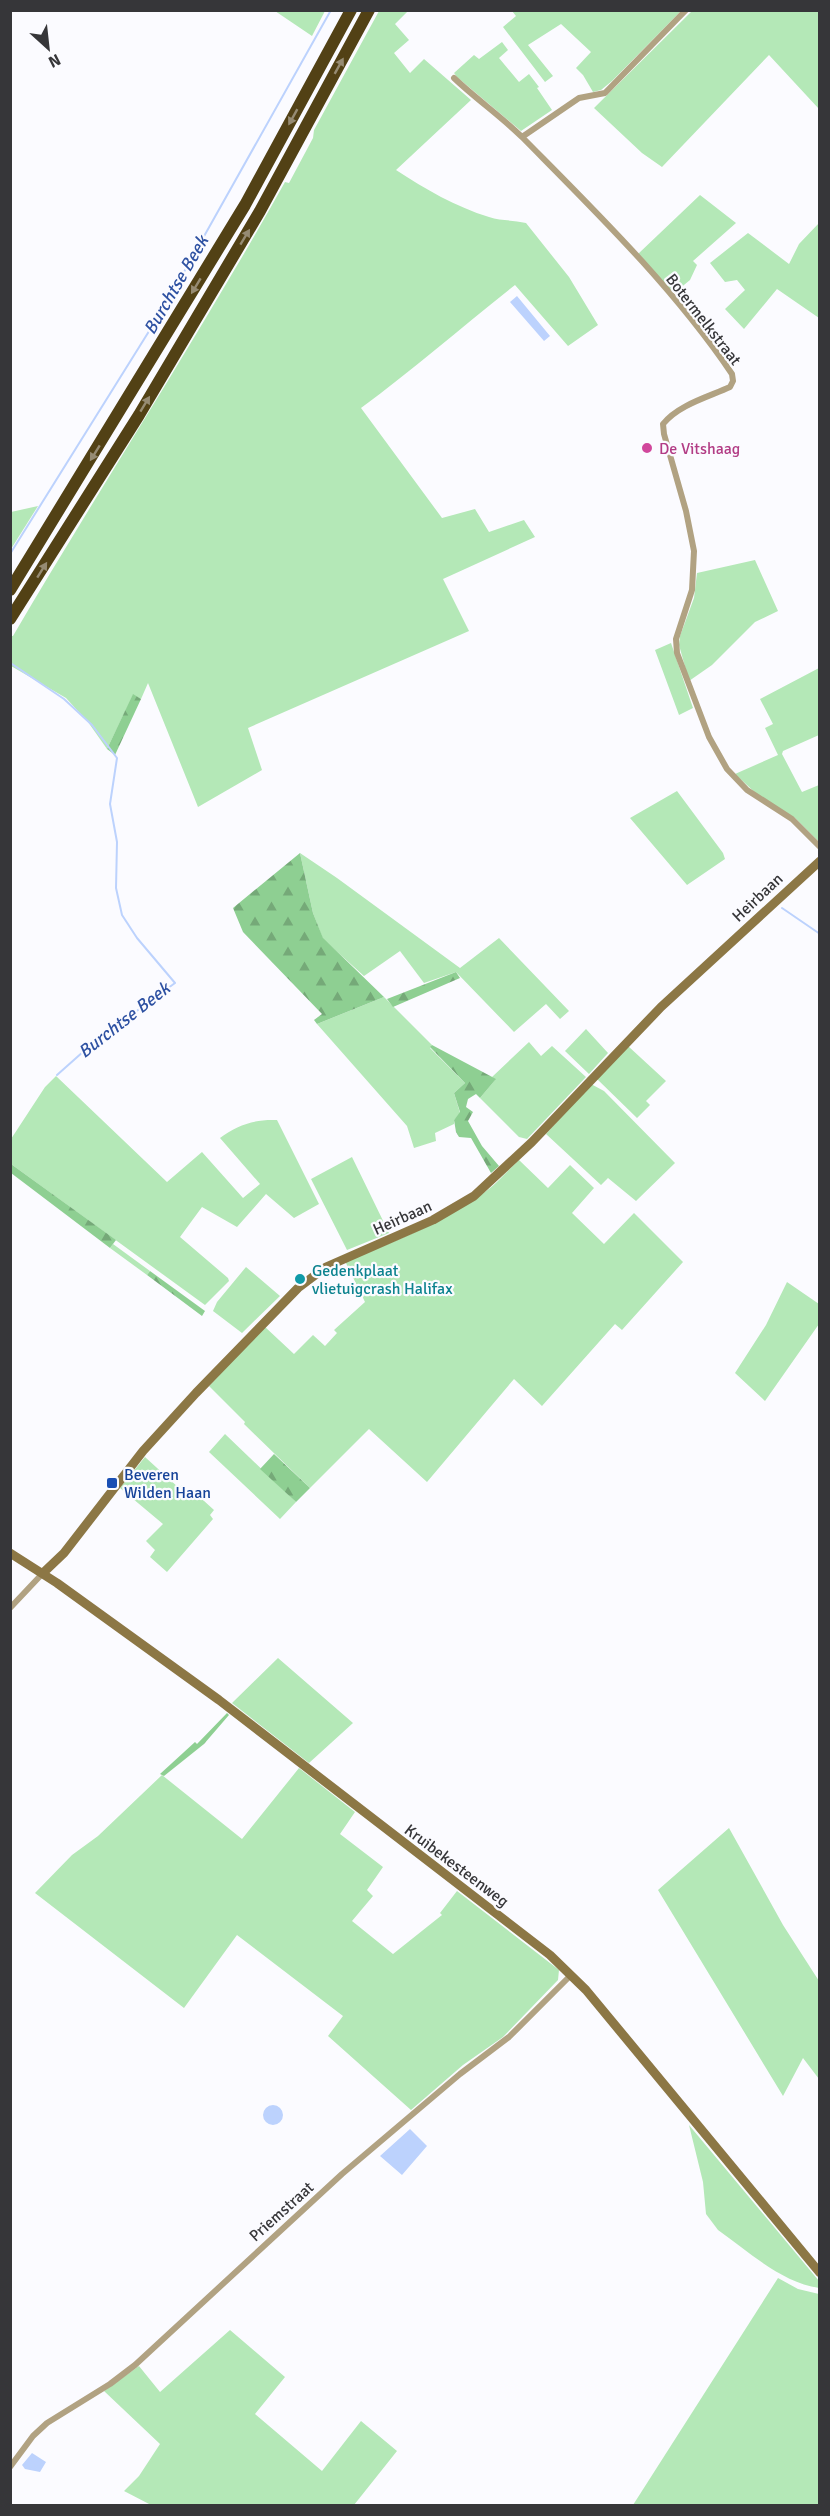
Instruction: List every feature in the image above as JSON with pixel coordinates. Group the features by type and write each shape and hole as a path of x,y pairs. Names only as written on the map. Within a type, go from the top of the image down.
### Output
{"highway":[{"path":"10,590 245,205 351,10"},
{"path":"10,619 139,415 260,211 369,10"}],"street":[{"path":"522,136 579,98 605,93 686,10"},
{"name":"Botermelkstraat","path":"454,78 522,136 622,239 687,315 732,374 733,381 729,387 670,416 663,424 694,551 692,590 675,645 709,737 727,769 747,790 792,819 819,847"},
{"name":"Heirbaan","path":"10,1608 64,1553 151,1443 274,1310 326,1267 455,1209 482,1189 532,1142 661,1007 819,861"},
{"name":"Kruibekesteenweg","path":"10,1553 43,1573 219,1700 550,1955 571,1975 819,2273"},
{"name":"Priemstraat","path":"10,2467 33,2436 47,2423 135,2366 342,2174 460,2074 509,2037 571,1975"}],"green space":[{"path":"325,10 312,36 275,11"},
{"path":"379,11 408,11 395,24 409,40 394,53 410,73 424,59 471,100 396,170 429,191 477,213 526,223 569,277 598,325 568,346 515,285 361,408 442,518 475,509 489,532 524,520 535,537 443,579 469,631 248,728 262,770 198,807 148,683 141,699 133,695 107,749 88,722 66,698 11,666 10,636 13,636 185,353 285,182 289,183 313,138 314,130"},
{"path":"512,11 681,11 612,81 601,90 593,92 576,68 591,52 561,24 528,45 553,76 545,82 503,27 516,16"},
{"path":"692,11 819,11 819,109 769,55 662,167 642,153 594,108"},
{"path":"502,42 508,50 499,58 519,82 529,74 552,110 521,131 454,73 474,55 479,59"},
{"path":"700,195 736,223 693,261 697,265 690,280 673,294 638,254"},
{"path":"819,223 819,318 777,289 744,329 725,309 745,290 737,280 725,282 710,263 748,233 789,264 799,244"},
{"path":"38,506 11,549 11,512"},
{"path":"755,560 778,611 755,622 712,665 689,681 679,645 694,598 697,573"},
{"path":"671,643 693,708 679,715 655,650"},
{"path":"819,668 819,735 783,751 782,754 802,792 819,785 819,842 795,818 760,797 735,774 778,755 765,728 773,724 760,699"},
{"path":"133,694 141,699 115,755 107,749"},
{"path":"677,791 723,853 725,859 687,885 630,818"},
{"path":"300,853 460,968 499,938 569,1011 560,1019 546,1004 514,1032 456,972 424,983 400,951 364,976 323,939 313,913"},
{"path":"300,853 313,913 323,938 384,997 317,1024 314,1020 322,1014 243,932 233,908"},
{"path":"456,972 460,978 393,1007 387,999"},
{"path":"384,997 432,1045 430,1048 465,1083 454,1093 460,1113 454,1120 454,1124 435,1133 436,1141 414,1148 407,1126 317,1024"},
{"path":"586,1029 608,1053 589,1074 565,1051"},
{"path":"529,1042 541,1056 552,1046 586,1077 527,1139 519,1137 480,1098 495,1080 492,1077"},
{"path":"432,1045 496,1079 480,1098 476,1094 468,1099 466,1107 473,1112 468,1121 482,1146 499,1166 491,1173 471,1138 459,1137 456,1132 454,1120 460,1112 454,1093 465,1083 430,1047"},
{"path":"628,1046 666,1081 646,1101 650,1105 637,1118 596,1078"},
{"path":"56,1076 167,1182 202,1152 243,1198 260,1184 220,1138 247,1124 277,1120 319,1204 294,1218 266,1194 237,1227 202,1207 180,1237 229,1281 205,1305 11,1164 11,1139 45,1087"},
{"path":"591,1084 604,1091 675,1163 636,1201 608,1178 601,1185 546,1134"},
{"path":"352,1157 389,1233 347,1250 311,1179"},
{"path":"519,1160 548,1188 570,1165 594,1188 572,1213 604,1244 634,1213 683,1262 622,1330 615,1324 542,1406 514,1379 427,1482 369,1429 310,1488 244,1424 245,1422 209,1386 264,1326 294,1354 313,1335 325,1346 337,1333 334,1330 365,1302 345,1261 398,1240 449,1215 487,1190"},
{"path":"11,1164 116,1240 110,1248 11,1173"},
{"path":"113,1244 150,1271 147,1275 110,1248"},
{"path":"246,1267 280,1296 242,1333 213,1311 217,1302"},
{"path":"150,1271 205,1311 202,1316 147,1275"},
{"path":"787,1282 819,1304 819,1324 765,1401 735,1373 766,1325"},
{"path":"225,1434 296,1502 280,1519 209,1452"},
{"path":"274,1454 310,1488 296,1502 260,1469"},
{"path":"145,1457 179,1488 182,1485 190,1492 192,1490 214,1510 210,1515 213,1519 167,1572 150,1557 155,1550 146,1541 163,1524 120,1488"},
{"path":"278,1658 353,1723 309,1763 232,1703"},
{"path":"227,1713 229,1715 204,1744 164,1776 160,1774 195,1742 197,1744"},
{"path":"299,1768 355,1812 340,1834 383,1867 367,1890 373,1896 352,1921 393,1954 442,1915 440,1913 457,1891 559,1970 558,1980 503,2037 463,2065 411,2110 328,2036 343,2016 237,1935 184,2008 35,1893 72,1855 98,1836 162,1775 242,1839"},
{"path":"729,1828 783,1925 819,1981 819,2079 803,2058 783,2096 658,1890"},
{"path":"689,2125 819,2281 819,2288 805,2285 779,2273 718,2230 706,2214 703,2182"},
{"path":"778,2278 798,2289 819,2294 819,2505 633,2505"},
{"path":"230,2330 285,2377 255,2414 322,2471 361,2421 397,2451 354,2505 151,2505 124,2491 139,2476 160,2444 104,2391 139,2366 160,2392"}],"water":[{"path":"517,296 550,336 544,341 510,302"},
{"path":"269,2105 277,2105 283,2111 283,2119 277,2125 269,2125 263,2119 263,2111"},
{"path":"410,2129 427,2146 402,2175 380,2156"},
{"path":"32,2453 46,2462 40,2472 25,2469 22,2465"}],"waterway":[{"name":"Burchtse Beek","path":"10,554 166,304 331,10"},
{"name":"Burchtse Beek","path":"12,664 64,699 92,725 117,758 110,804 117,842 116,888 122,915 137,938 175,983 93,1043 57,1075"},
{"path":"782,908 820,934"}],"place":[{"name":"De Vitshaag","path":"647,448"},
{"name":"Gedenkplaat vlietuigcrash Halifax","path":"300,1279"},
{"name":"Beveren Wilden Haan","path":"112,1483"}]}
